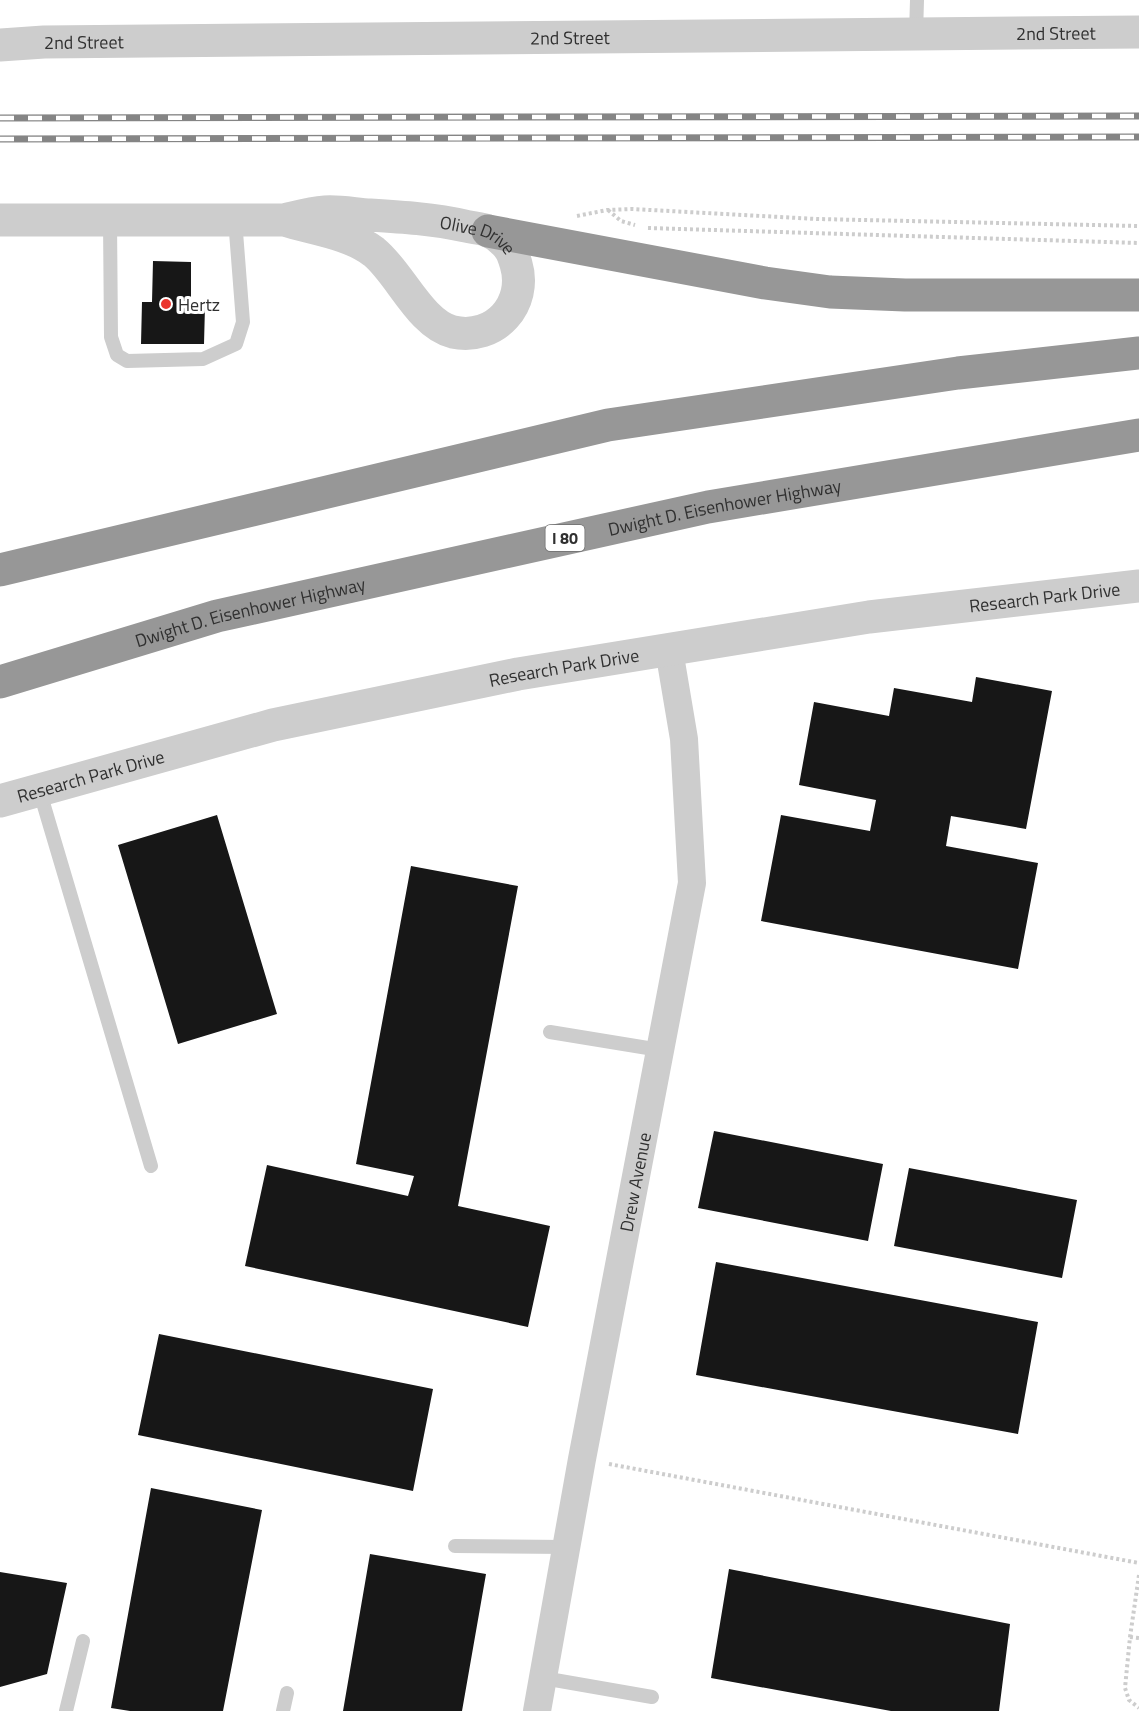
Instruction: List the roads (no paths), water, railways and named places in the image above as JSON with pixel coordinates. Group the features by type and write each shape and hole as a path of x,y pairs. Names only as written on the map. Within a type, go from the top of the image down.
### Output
{"highway":[{"path":"488,231 765,283 830,292 905,295 1139,295"},
{"path":"0,570 608,425 958,373 1139,353"},
{"name":"Dwight D. Eisenhower Highway","path":"0,682 217,616 708,507 1139,435"}],"street":[{"name":"2nd Street","path":"0,45 68,42 1139,32"},
{"name":"Olive Drive","path":"0,220 284,220 324,212 415,218 488,231 501,239 512,250 519,274 518,289 509,314 498,324 483,332 467,334 450,331 435,322 422,310 395,273 373,252 343,236 284,220"},
{"name":"Research Park Drive","path":"0,801 296,720 507,677 869,617 1139,586"},
{"name":"Drew Avenue","path":"537,1711 582,1459 692,883 684,739 669,650"}],"lane":[{"path":"916,35 917,0"},
{"path":"110,220 111,337 117,355 127,361 203,359 236,344 243,322 235,219"},
{"path":"39,789 151,1166"},
{"path":"550,1032 660,1050"},
{"path":"455,1546 567,1547"},
{"path":"66,1711 83,1641"},
{"path":"543,1678 652,1697"},
{"path":"283,1711 287,1693"}],"railway":[{"path":"0,118 1139,116"},
{"path":"0,139 1139,137"}],"place":[{"name":"Hertz","path":"166,304"}]}
